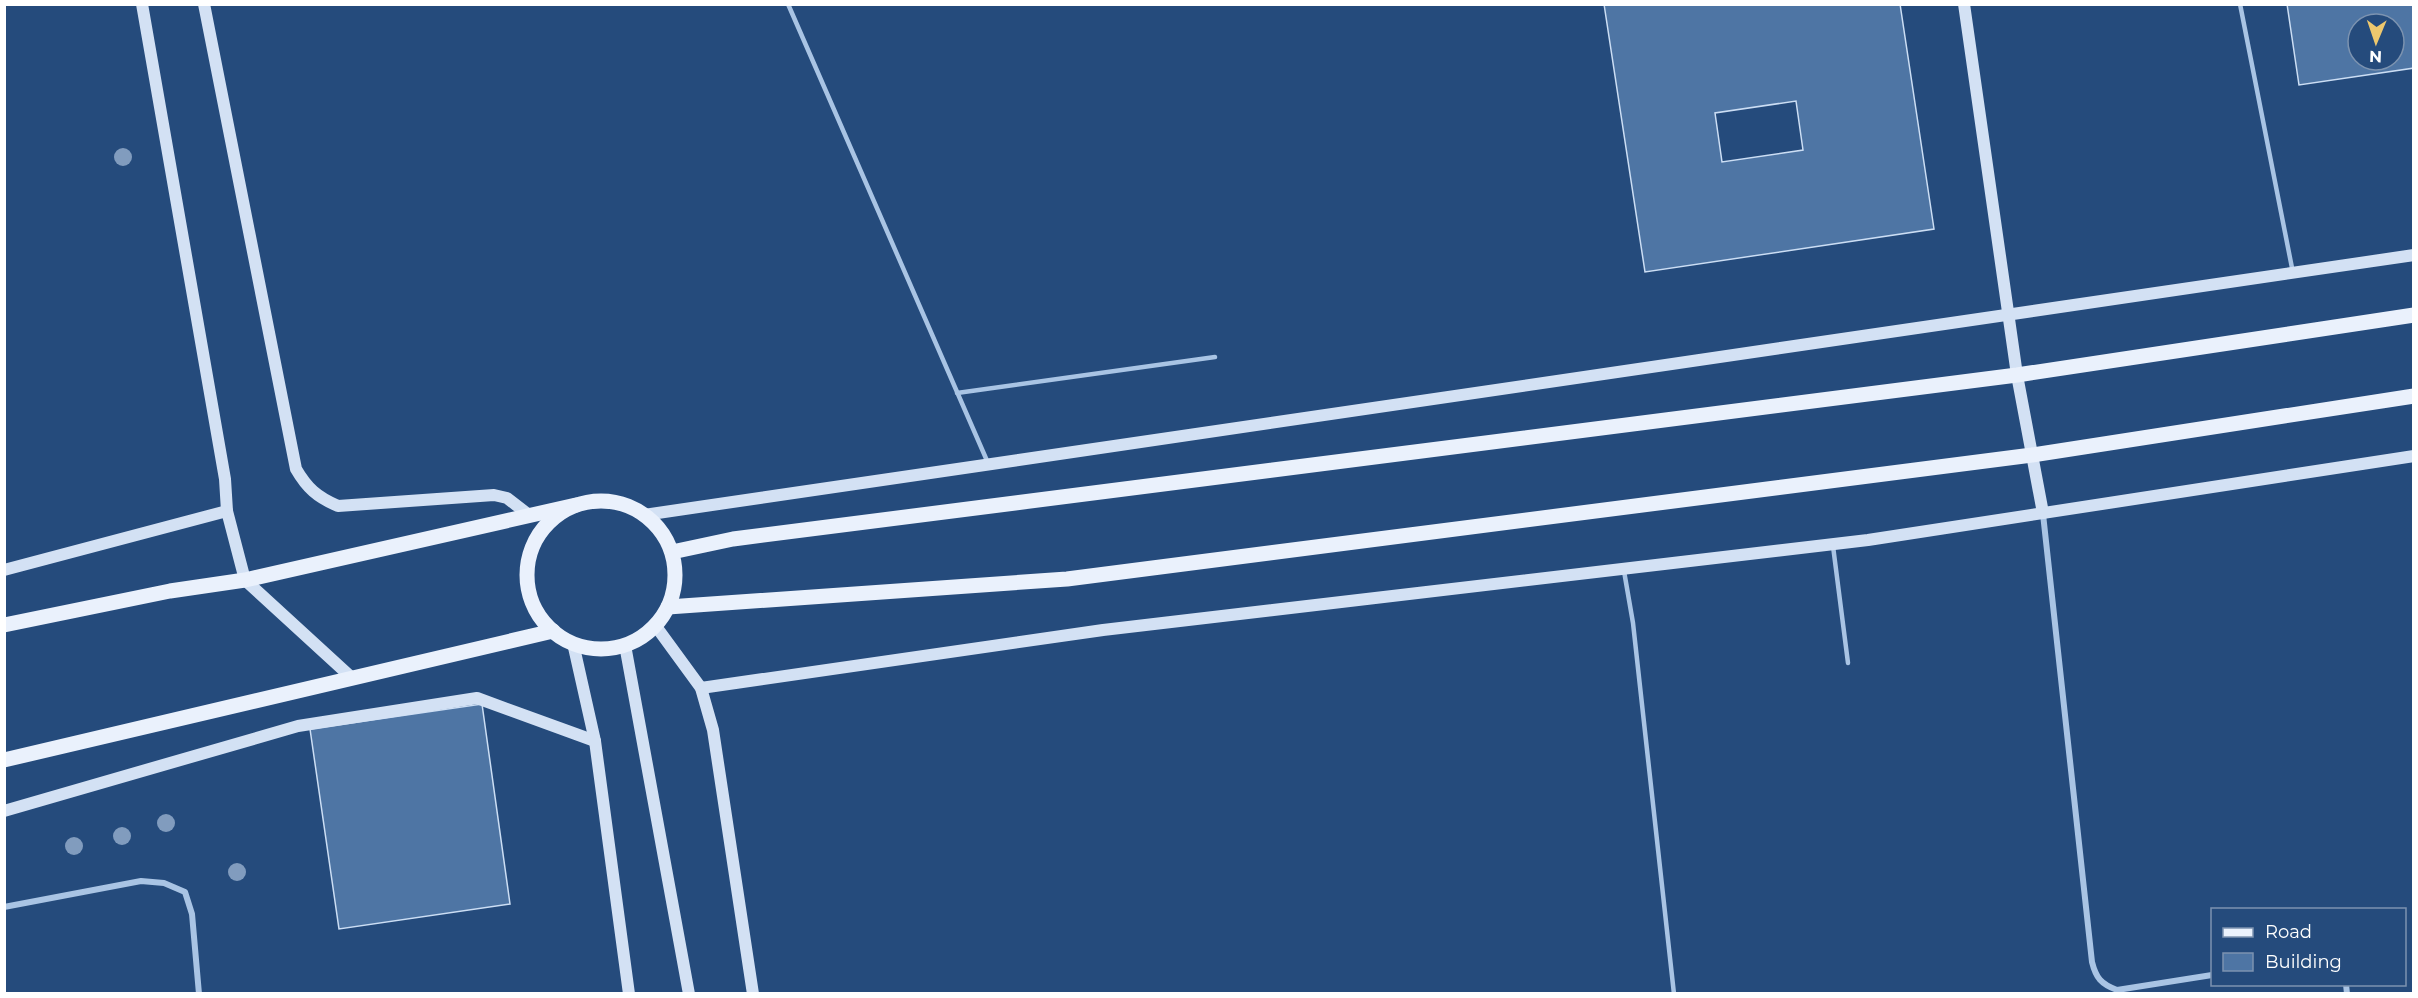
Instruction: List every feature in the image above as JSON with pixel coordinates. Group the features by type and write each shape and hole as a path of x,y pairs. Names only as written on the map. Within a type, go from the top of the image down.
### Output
{"main road":[{"path":"672,552 745,538 2017,375 2414,315"},
{"path":"668,607 1067,579 2032,455 2414,396"},
{"path":"4,625 170,591 245,580 529,515 576,505 599,501 623,504 644,515 662,531 672,552 675,571 674,590 668,607 655,625 641,637 625,645 590,648 573,643 553,631 540,616 531,599 527,581 528,562 534,543 544,527 559,514 576,505"},
{"path":"4,760 553,631"}],"street":[{"path":"142,4 225,479 227,511 245,580 352,678"},
{"path":"204,4 296,469 307,488 321,499 338,506 494,495 507,498 529,515"},
{"path":"1964,4 2017,375 2043,513 2092,962 2096,976 2105,985 2117,990 2211,975"},
{"path":"644,515 2414,255"},
{"path":"701,688 1103,630 1832,544 2414,456"},
{"path":"4,570 227,511"},
{"path":"655,625 701,688 713,730 753,993"},
{"path":"573,643 595,741 629,993"},
{"path":"625,645 689,993"},
{"path":"4,811 298,726 477,698 595,741"},
{"path":"4,908 141,881 164,883 185,892 192,914 199,993"}],"lane":[{"path":"789,4 988,463"},
{"path":"2240,4 2293,273"},
{"path":"957,393 1215,357"},
{"path":"1832,544 1848,663"},
{"path":"1623,568 1633,623 1674,993"}],"building":[{"path":"1604,4 1900,4 1934,229 1645,272","holes":["1796,101 1803,150 1722,162 1715,113"]},
{"path":"2287,4 2413,4 2414,68 2406,69 2406,12 2346,12 2346,72 2387,72 2299,85"},
{"path":"482,704 510,904 339,929 310,729"}]}
